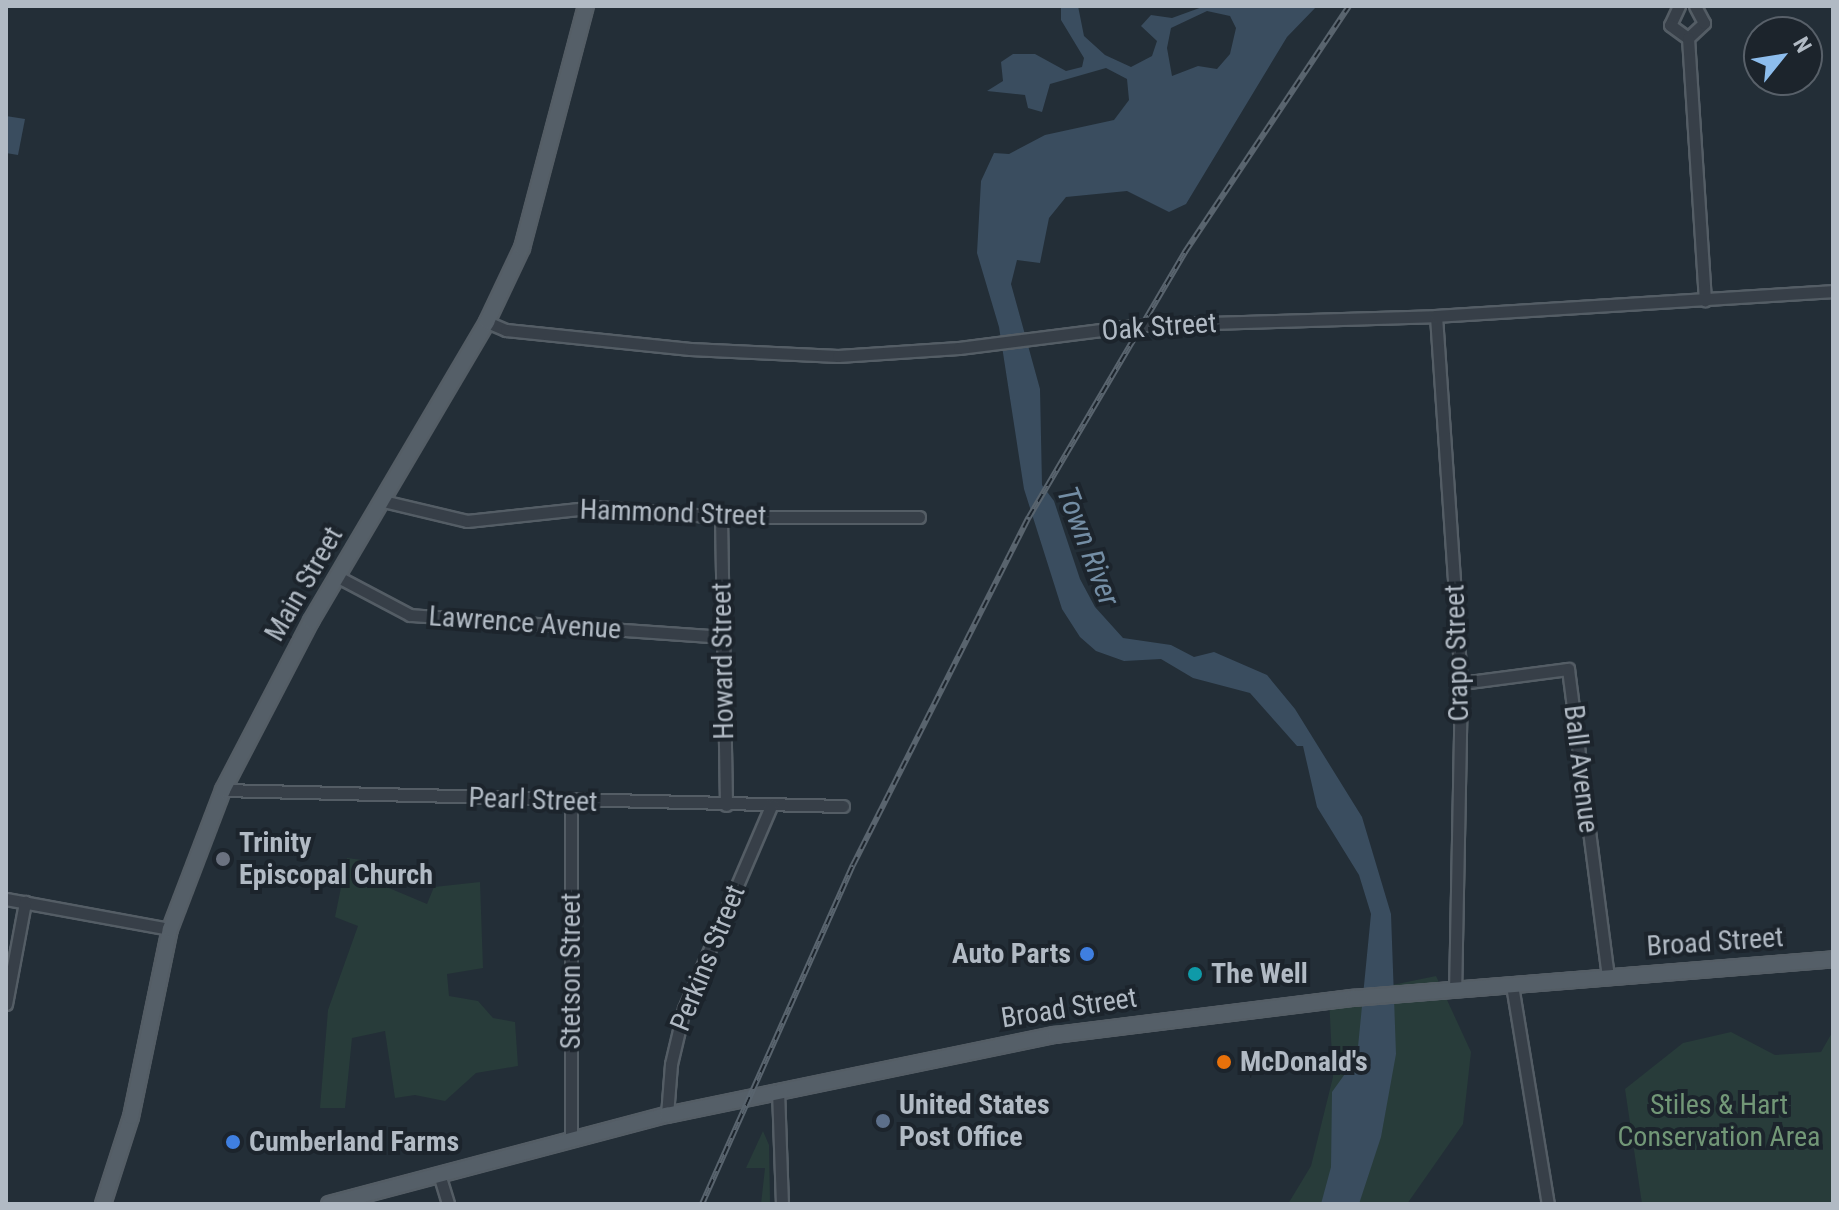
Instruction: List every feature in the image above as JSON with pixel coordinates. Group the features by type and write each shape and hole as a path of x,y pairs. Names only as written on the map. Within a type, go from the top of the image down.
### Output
{"main road":[{"name":"Main Street","path":"103,1204 131,1117 170,929 223,790 338,577 487,322 522,248 541,193 586,6"},
{"name":"Broad Street","path":"329,1204 667,1115 1055,1035 1353,998 1833,959"}],"street":[{"path":"1679,6 1670,25 1688,38"},
{"path":"1688,38 1704,23 1695,6"},
{"path":"1688,38 1705,300"},
{"name":"Oak Street","path":"487,322 506,330 690,349 824,355 995,343 1141,325 1436,316 1833,291"},
{"name":"Crapo Street","path":"1436,316 1461,683 1455,990"},
{"name":"Hammond Street","path":"383,501 467,521 587,507 721,517 919,517"},
{"name":"Howard Street","path":"721,517 726,805"},
{"name":"Lawrence Avenue","path":"338,577 410,615 722,637"},
{"name":"Ball Avenue","path":"1461,683 1568,669 1608,976"},
{"name":"Pearl Street","path":"223,790 571,802 843,806"},
{"name":"Stetson Street","path":"571,802 571,1139"},
{"name":"Perkins Street","path":"667,1115 672,1055 684,1009 771,806"},
{"path":"6,899 170,929"},
{"path":"6,1004 25,902"},
{"path":"1512,985 1548,1204"},
{"path":"778,1090 782,1204"},
{"path":"439,1174 448,1204"}],"green space":[{"path":"347,858 362,860 369,874 385,872 389,888 427,904 434,887 480,882 483,968 447,974 449,996 478,1001 493,1018 515,1022 518,1066 476,1073 445,1101 415,1095 395,1098 385,1031 352,1038 345,1108 320,1108 328,1010 358,926 335,917"},
{"path":"1436,976 1471,1052 1463,1124 1407,1204 1288,1204 1311,1166 1333,1077 1329,998"},
{"name":"Stiles & Hart Conservation Area","path":"1833,1031 1833,1204 1642,1204 1625,1089 1683,1043 1731,1032 1775,1055 1821,1052"},
{"path":"763,1131 769,1145 770,1204 761,1204 765,1168 746,1168"}],"water":[{"path":"1061,6 1078,6 1084,36 1105,55 1131,67 1152,56 1157,41 1141,26 1151,15 1172,18 1205,6 1317,6 1287,37 1186,204 1169,212 1127,191 1066,197 1049,218 1040,263 1017,260 1011,284 1040,389 1042,485 1054,501 1080,579 1095,607 1123,638 1171,645 1194,657 1214,652 1267,675 1295,709 1362,817 1391,914 1396,1054 1381,1137 1359,1204 1321,1204 1331,1167 1332,1092 1357,1057 1371,914 1359,875 1317,807 1303,746 1297,746 1250,693 1193,678 1161,659 1124,661 1096,651 1080,637 1062,609 1024,489 999,327 977,253 981,181 994,153 1009,154 1045,135 1114,120 1129,100 1127,79 1106,68 1050,84 1042,112 1028,108 1025,95 987,91 1003,81 1001,62 1013,54 1035,54 1066,71 1082,67 1084,58 1061,20","holes":["1207,11 1230,16 1236,28 1230,54 1217,69 1198,66 1172,76 1167,48 1171,28"]},
{"path":"6,116 25,119 18,155 6,153"}],"railway":[{"path":"702,1204 853,865 1029,517 1185,252 1349,6"}],"place":[{"name":"Trinity Episcopal Church","path":"223,859"},
{"name":"Auto Parts","path":"1087,954"},
{"name":"The Well","path":"1195,974"},
{"name":"McDonald's","path":"1224,1062"},
{"name":"United States Post Office","path":"883,1121"},
{"name":"Cumberland Farms","path":"233,1142"}],"water label":[{"name":"Town River","path":"1088,546"}]}
